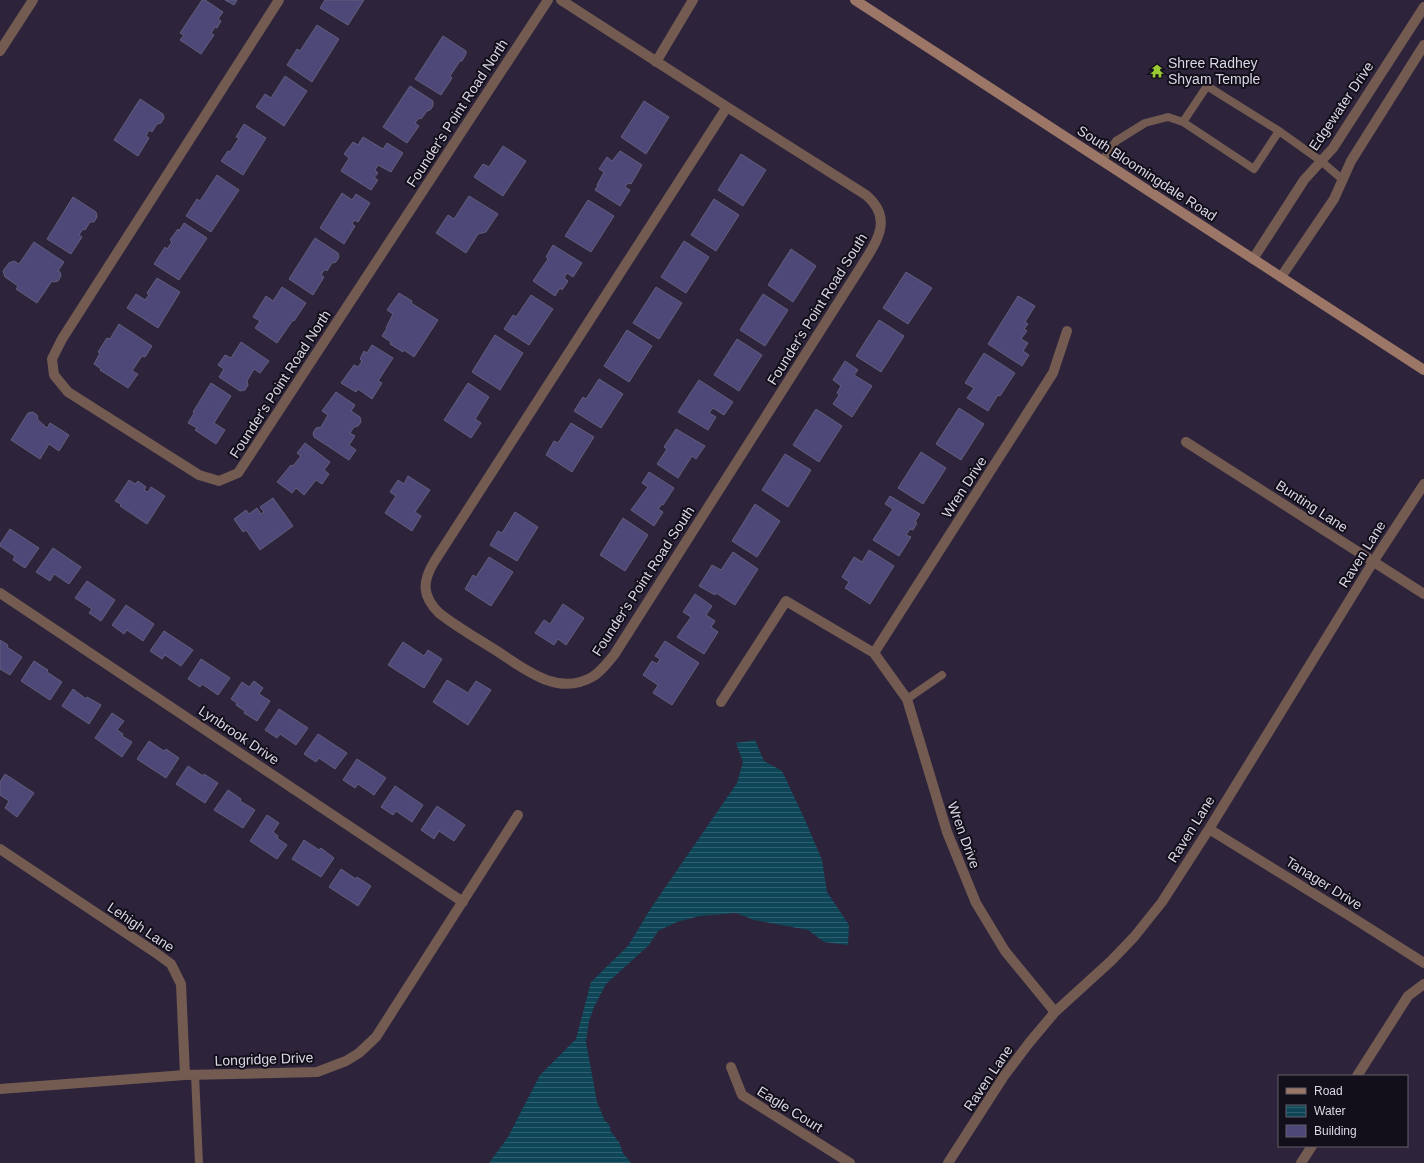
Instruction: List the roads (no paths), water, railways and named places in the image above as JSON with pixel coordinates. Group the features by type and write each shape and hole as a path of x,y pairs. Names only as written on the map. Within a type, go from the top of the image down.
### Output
{"main road":[{"name":"South Bloomingdale Road","path":"855,0 1424,370"}],"street":[{"path":"0,51 33,0"},
{"name":"Founder's Point Road North","path":"280,0 62,339 52,359 54,375 68,392 199,474 219,480 238,474 548,0"},
{"name":"Founder's Point Road South","path":"561,0 866,195 878,208 881,224 880,233 876,242 856,276 614,655 593,676 582,682 563,684 551,682 533,674 439,613 433,607 426,593 426,578 434,562 727,107"},
{"path":"656,62 693,0"},
{"name":"Edgewater Drive","path":"1253,259 1304,180 1333,148 1424,7"},
{"path":"1282,277 1334,199 1351,161 1424,45"},
{"name":"Wren Drive","path":"874,653 1054,373 1067,332"},
{"name":"Bunting Lane","path":"1186,442 1424,594"},
{"name":"Raven Lane","path":"948,1163 1004,1076 1055,1012 1106,967 1134,937 1162,902 1209,829 1373,562 1424,484"},
{"name":"Lynbrook Drive","path":"0,593 463,902"},
{"name":"Wren Drive","path":"721,702 786,601 874,653 907,699 947,832 976,903 1004,951 1055,1012"},
{"name":"Longridge Drive","path":"0,1089 185,1075 316,1072 346,1061 359,1053 376,1036 518,815"},
{"name":"Tanager Drive","path":"1209,829 1424,963"},
{"name":"Lehigh Lane","path":"0,849 171,964 181,984 185,1075"},
{"path":"1358,1075 1408,996 1424,984"},
{"name":"Eagle Court","path":"730,1067 742,1095 850,1163"},
{"path":"1301,1163 1311,1147"}],"lane":[{"path":"1183,122 1207,86 1279,131 1321,161 1343,180"},
{"path":"1102,161 1116,140 1145,123 1168,117 1183,122 1254,168 1279,131"},
{"path":"907,699 942,675"},
{"path":"195,1075 199,1163"}],"water":[{"path":"755,740 764,761 782,771 805,820 822,860 827,892 849,925 848,945 824,942 808,930 754,920 736,913 700,916 677,922 658,931 649,945 606,984 594,1007 589,1021 586,1042 597,1102 605,1121 609,1124 611,1132 619,1142 623,1153 631,1163 489,1163 508,1137 540,1075 576,1039 591,982 628,946 651,908 737,783 743,762 736,743"}],"place":[{"name":"Shree Radhey Shyam Temple","path":"1157,71"}]}
